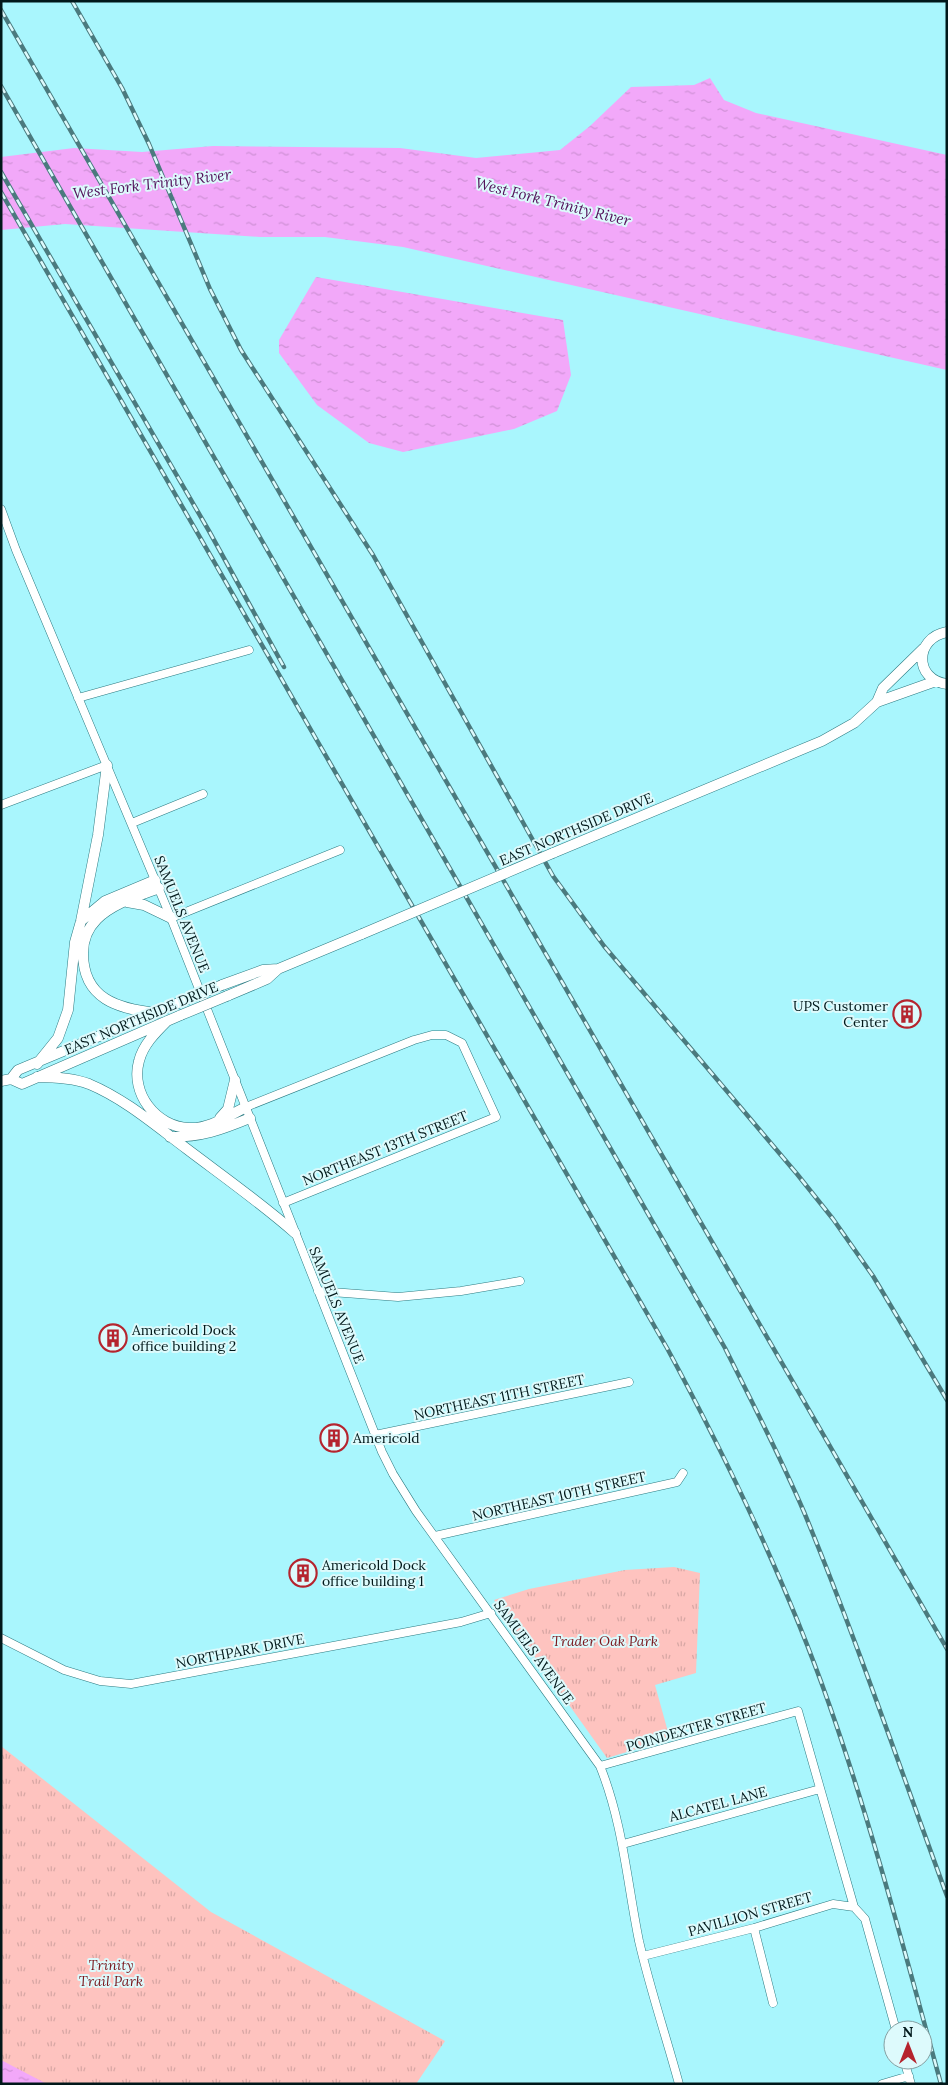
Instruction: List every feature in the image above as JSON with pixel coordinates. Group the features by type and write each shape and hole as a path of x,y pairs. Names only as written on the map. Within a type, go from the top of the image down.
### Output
{"street":[{"name":"SAMUELS AVENUE","path":"1,509 16,550 171,918 375,1435 393,1474 405,1495 600,1766 614,1806 623,1844 643,1956 679,2084"},
{"name":"EAST NORTHSIDE DRIVE","path":"6,1080 18,1070 37,1064 176,1004 263,970 278,969 822,741 854,722 877,702 883,688 924,648 931,638 947,632"},
{"path":"924,648 922,661 924,670 944,684"},
{"path":"78,698 249,650"},
{"name":"EAST NORTHSIDE DRIVE","path":"877,702 944,684"},
{"path":"1,805 107,765 103,804 81,921 75,942 68,1010 58,1038 37,1064"},
{"path":"132,823 203,794"},
{"path":"126,902 144,905 171,918 340,850"},
{"path":"81,921 105,901 157,884"},
{"path":"157,884 103,913 90,927 83,946 85,972 93,987 104,998 132,1009 157,1012"},
{"name":"EAST NORTHSIDE DRIVE","path":"6,1080 22,1084 267,979 278,969"},
{"path":"167,1021 146,1044 138,1063 137,1082 142,1098 150,1110 160,1119 178,1127 202,1127 246,1107"},
{"name":"NORTHEAST 13TH STREET","path":"246,1107 414,1040 432,1035 446,1035 462,1043 496,1117 283,1203"},
{"path":"37,1077 65,1078 87,1083 105,1091 264,1205 295,1233"},
{"path":"218,1121 228,1109 235,1080"},
{"path":"170,1137 212,1134 250,1118"},
{"path":"318,1291 398,1297 461,1291 520,1281"},
{"name":"NORTHEAST 11TH STREET","path":"375,1435 629,1382"},
{"name":"NORTHEAST 10TH STREET","path":"436,1536 677,1482 683,1473"},
{"name":"NORTHPARK DRIVE","path":"1,1638 64,1670 100,1681 131,1684 462,1622 491,1613"},
{"name":"POINDEXTER STREET","path":"600,1766 798,1711 820,1789"},
{"path":"820,1789 854,1906 862,1913 865,1919 893,2020"},
{"name":"ALCATEL LANE","path":"623,1844 820,1789"},
{"name":"PAVILLION STREET","path":"643,1956 754,1928 833,1904 854,1906"},
{"path":"754,1928 773,2003"},
{"path":"882,2084 910,2080"}],"green space":[{"name":"Trader Oak Park","path":"674,1567 700,1573 696,1673 655,1685 670,1739 607,1758 494,1600 529,1589 625,1570"},
{"name":"Trinity Trail Park","path":"1,1746 211,1912 445,2041 416,2084 1,2084"}],"water":[{"name":"West Fork Trinity River","path":"710,78 724,100 756,113 947,155 947,370 403,247 325,237 260,237 65,224 1,230 1,157 74,148 142,152 213,146 400,148 476,158 560,150 590,126 631,87 694,85"},
{"path":"316,277 563,320 571,375 557,411 514,429 403,452 369,443 317,405 279,353 279,340"},
{"path":"1,2060 47,2084 1,2084"}],"railway":[{"path":"72,1 122,88 149,144 210,289 241,350 373,555 553,876 604,946 833,1219 873,1276 947,1400"},
{"path":"1,10 947,1649"},
{"path":"1,86 725,1348 776,1450 804,1512 860,1655 947,1896"},
{"path":"1,172 209,531 284,667"},
{"path":"1,192 667,1348 734,1479 775,1568 829,1704 875,1846 941,2084"}],"place":[{"name":"UPS Customer Center","path":"907,1014"},
{"name":"Americold Dock office building 2","path":"113,1338"},
{"name":"Americold","path":"334,1438"},
{"name":"Americold Dock office building 1","path":"303,1573"}]}
